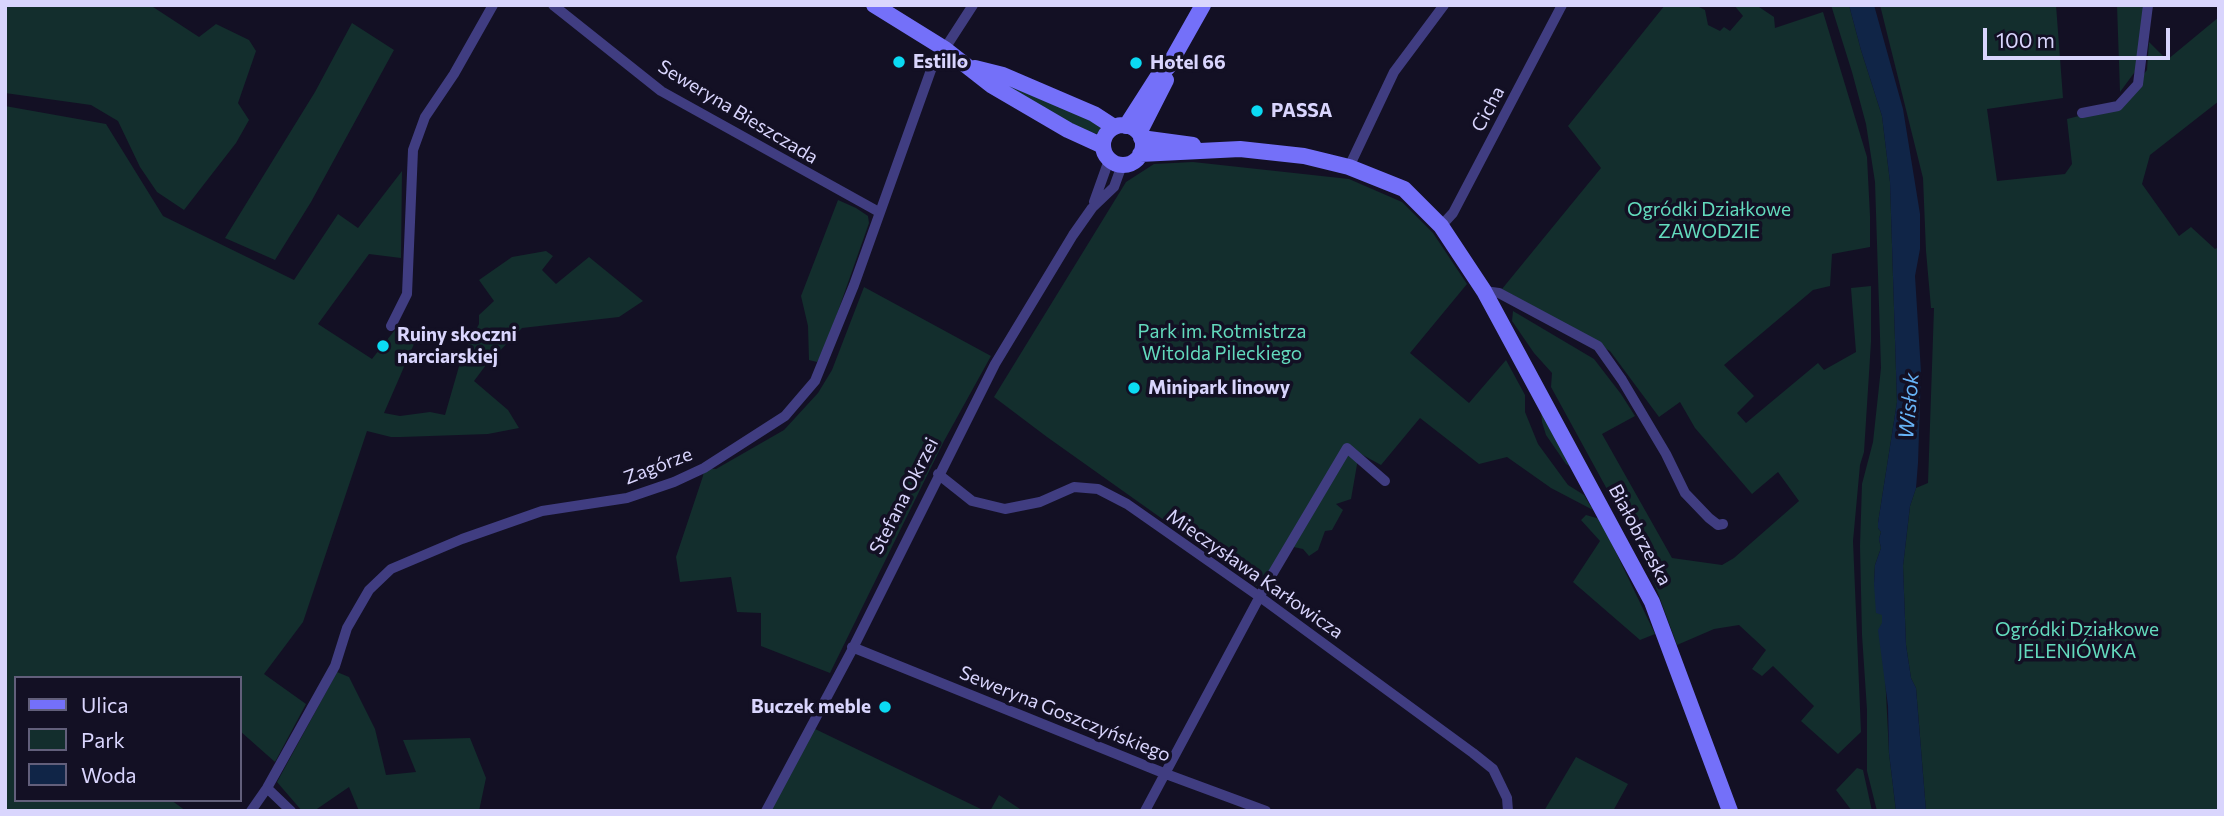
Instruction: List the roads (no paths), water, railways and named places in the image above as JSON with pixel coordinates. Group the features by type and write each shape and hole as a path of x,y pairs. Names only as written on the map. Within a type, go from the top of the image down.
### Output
{"street":[{"path":"391,326 407,294 413,150 425,117 454,74 493,5"},
{"name":"Seweryna Bieszczada","path":"553,5 661,91 879,212"},
{"path":"874,5 945,49 1002,92 1111,157 1129,164 1132,136 1158,76 1168,67 1203,5"},
{"name":"Zagórze","path":"251,811 267,788 335,666 347,628 369,590 390,569 542,511 627,498 674,482 704,468 785,416 815,381 854,285 930,70 973,5"},
{"path":"1349,167 1394,72 1444,5"},
{"name":"Cicha","path":"1441,226 1453,213 1562,5"},
{"path":"2082,113 2118,106 2138,84 2148,5"},
{"path":"970,66 1003,75 1094,114 1132,136"},
{"path":"1132,136 1151,112 1167,78 1168,67"},
{"path":"1151,112 1154,125 1166,141"},
{"path":"1111,157 1106,135 1132,136"},
{"name":"Białobrzeska","path":"1132,136 1216,150"},
{"name":"Białobrzeska","path":"1132,136 1216,150 1271,151 1349,167 1404,189 1441,226 1484,291 1652,602 1730,811"},
{"name":"Stefana Okrzei","path":"766,811 995,364 1092,208 1111,157"},
{"path":"1484,291 1499,292 1598,346 1660,443 1685,493 1709,518 1718,525 1723,524"},
{"path":"1145,811 1260,597 1347,449 1385,481"},
{"name":"Mieczysława Karłowicza","path":"938,474 972,501 1004,509 1041,502 1074,487 1098,489 1127,505 1260,597 1493,769 1507,798 1508,811"},
{"name":"Seweryna Goszczyńskiego","path":"852,647 1166,774 1266,811"},
{"path":"267,788 291,811"}],"water":[{"name":"Wisłok","path":"1849,5 1874,5 1903,109 1920,214 1920,249 1915,276 1921,372 1918,463 1903,566 1906,645 1911,678 1916,688 1926,811 1896,811 1889,753 1888,706 1878,630 1882,615 1876,613 1874,584 1875,565 1881,548 1878,523 1897,402 1890,182 1882,116"}],"place":[{"name":"Estillo","path":"899,62"},
{"name":"Hotel 66","path":"1136,63"},
{"name":"PASSA","path":"1257,111"},
{"name":"Ruiny skoczni narciarskiej","path":"383,346"},
{"name":"Minipark linowy","path":"1134,388"},
{"name":"Buczek meble","path":"885,707"}],"park label":[{"name":"Ogródki Działkowe ZAWODZIE","path":"1709,221"},
{"name":"Park im. Rotmistrza Witolda Pileckiego","path":"1222,343"},
{"name":"Ogródki Działkowe JELENIÓWKA","path":"2077,641"}]}
